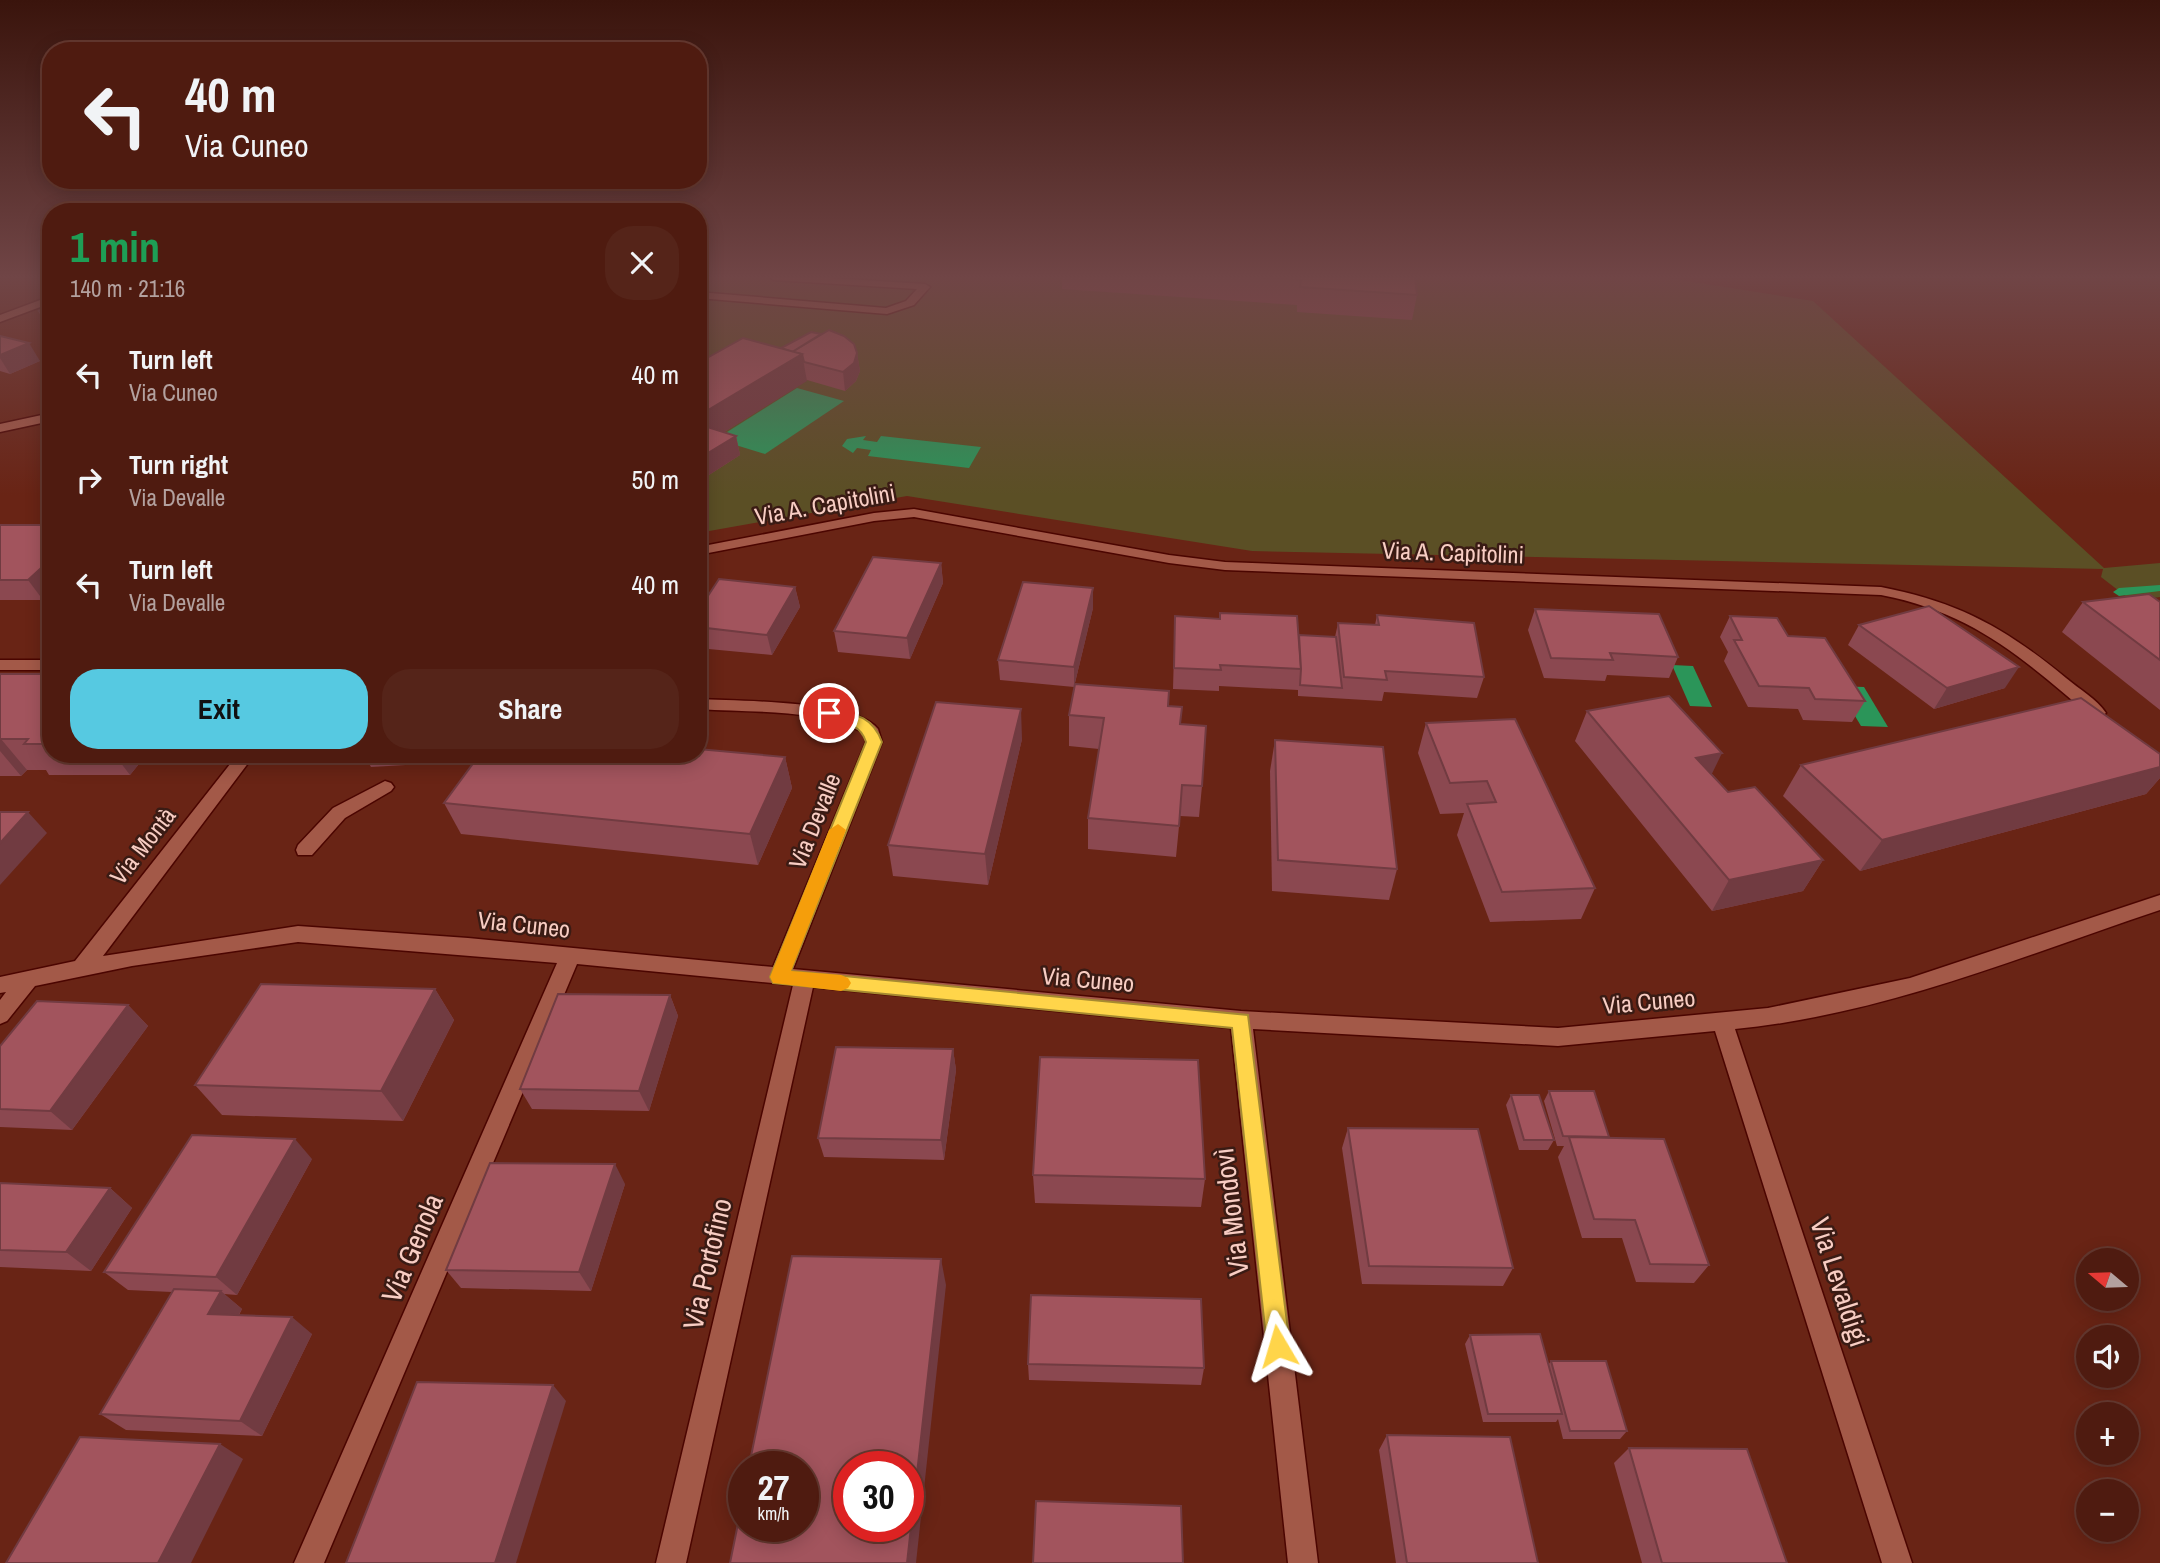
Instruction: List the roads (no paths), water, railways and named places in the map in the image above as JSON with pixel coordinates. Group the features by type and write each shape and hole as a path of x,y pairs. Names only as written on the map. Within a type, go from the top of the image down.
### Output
{"street":[{"path":"0,428 42,419"},
{"name":"Via A. Capitolini","path":"707,549 874,517 914,513 1169,559 1225,566 1909,595 1972,617 2004,636 2107,720"},
{"path":"0,665 42,664"},
{"name":"Via Devalle","path":"707,705 829,713 854,719 870,729 874,742 779,977"},
{"name":"Via Montà","path":"81,969 240,763"},
{"path":"305,850 339,813 385,787"},
{"name":"Via Cuneo","path":"0,985 132,958 298,934 468,946 1241,1020 1558,1037 1768,1017 1910,986 2160,902"},
{"name":"Via Genola","path":"309,1563 570,956"},
{"path":"0,1015 29,979"},
{"name":"Via Portofino","path":"671,1563 805,979"},
{"name":"Via Mondovì","path":"1241,1020 1303,1563"},
{"name":"Via Levaldigi","path":"1722,1021 1898,1563"}],"waterway":[{"path":"2119,592 2160,588"}]}
